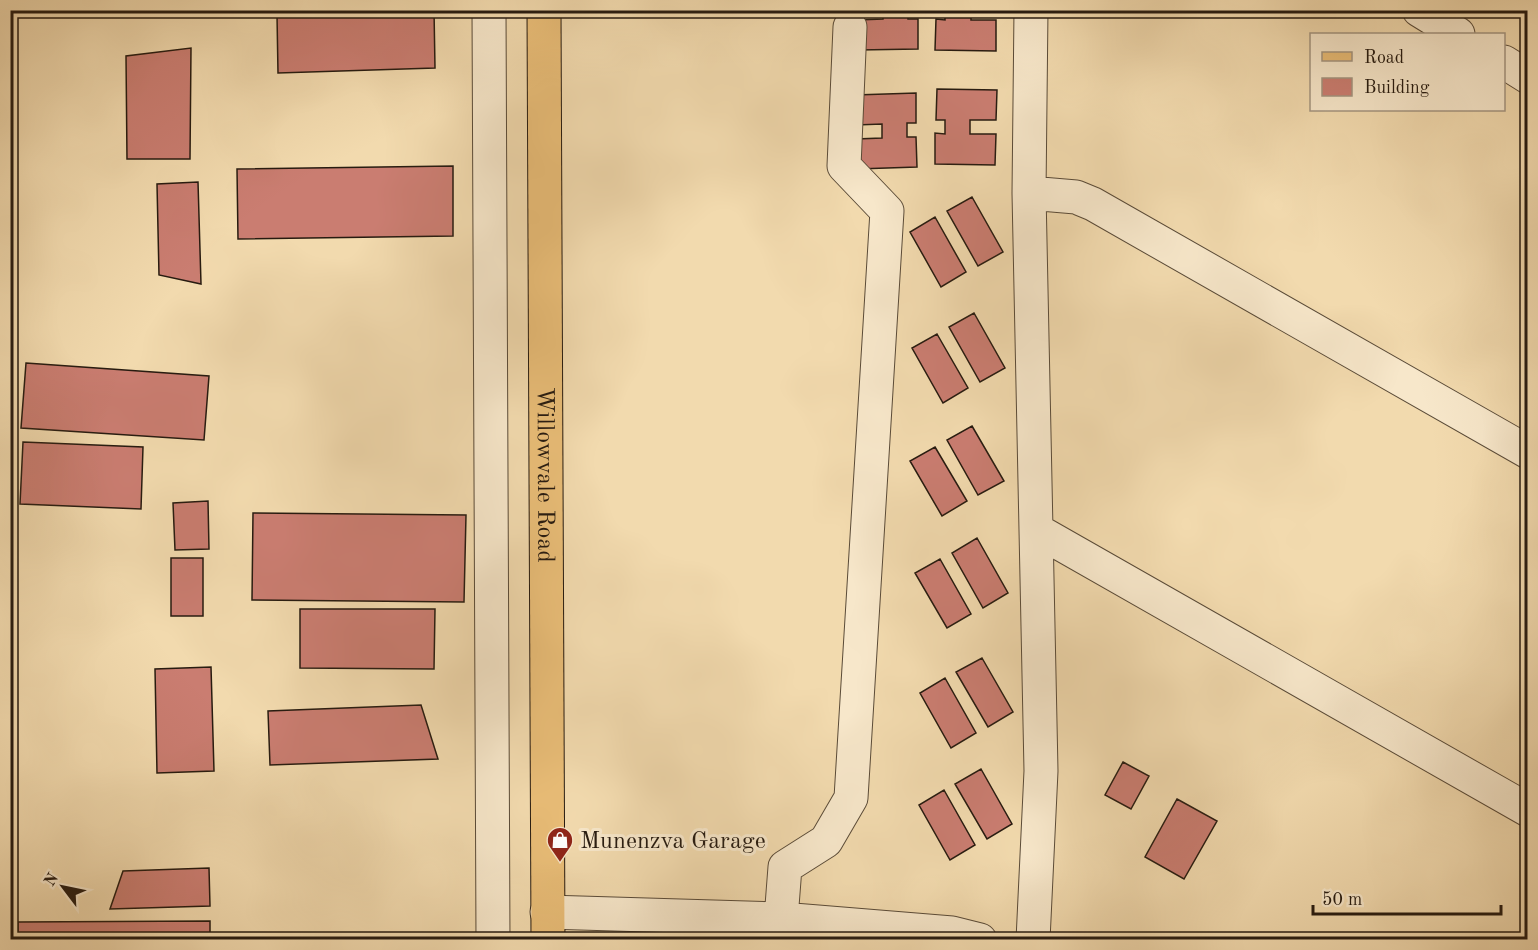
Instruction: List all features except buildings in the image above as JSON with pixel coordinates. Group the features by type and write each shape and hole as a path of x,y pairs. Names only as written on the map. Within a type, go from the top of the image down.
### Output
{"main road":[{"name":"Willowvale Road","path":"544,10 548,926"}],"street":[{"path":"489,10 493,939"},
{"path":"1031,10 1029,193 1038,531 1041,771 1033,939"},
{"path":"1419,10 1456,33"},
{"path":"781,919 784,867 826,841 851,798 887,211 844,166 850,27"},
{"path":"1505,63 1527,77"},
{"path":"1029,193 1076,198 1093,204 1527,452"},
{"path":"1038,531 1527,810"},
{"path":"548,926 781,919 952,933 980,939"}],"place":[{"name":"Munenzva Garage","path":"560,863"}]}
